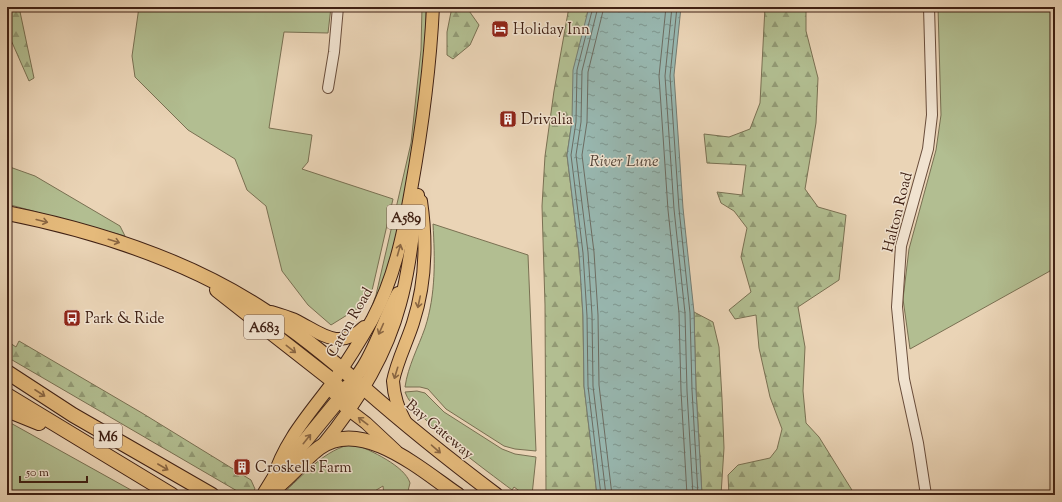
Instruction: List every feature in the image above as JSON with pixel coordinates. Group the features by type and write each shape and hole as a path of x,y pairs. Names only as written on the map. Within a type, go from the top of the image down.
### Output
{"highway":[{"name":"A683","path":"7,213 77,230 144,250 195,272 266,311 342,368 359,384"},
{"name":"A683","path":"195,272 336,392"},
{"name":"M6","path":"7,372 73,415 212,495"},
{"name":"Bay Gateway","path":"359,384 452,462 496,495"},
{"path":"350,411 336,392 359,384"},
{"name":"Caton Road","path":"265,495 273,480 336,392"},
{"name":"M6","path":"7,395 80,441 172,495"},
{"path":"7,410 80,441"},
{"name":"Caton Road","path":"265,495 282,485 320,448 346,440 359,439 374,443 401,456"},
{"path":"401,456 458,495"}],"main road":[{"name":"Caton Road","path":"336,392 342,368 372,320 392,277 401,244 419,146 430,58 433,7"},
{"name":"Caton Road","path":"320,448 350,411 359,384 381,357 394,325 405,281 419,186 419,146"},
{"path":"406,423 397,407 394,393 394,381 419,305 422,285 426,253 425,228 419,186"},
{"path":"266,311 282,315 330,339 350,338 372,320"},
{"path":"350,411 376,432 401,456"}],"street":[{"path":"328,88 334,52 338,7"},
{"name":"Halton Road","path":"926,495 918,443 904,379 897,306 902,246 928,149 932,115 929,7"}],"green space":[{"path":"7,7 19,7 34,78 29,81 7,31"},
{"path":"139,7 331,7 328,33 284,32 269,128 312,135 308,162 302,169 393,199 371,295 360,307 331,325 308,305 282,271 266,206 247,190 235,159 188,130 135,77 132,56"},
{"path":"422,7 426,7 426,39 413,156 389,271 367,319 376,295 411,143 421,50"},
{"path":"452,7 467,8 479,25 470,45 453,59 447,55 447,32"},
{"path":"569,7 589,7 567,155 579,253 583,316 584,386 597,495 546,495 545,305 542,206 545,156 554,91"},
{"path":"765,7 806,7 806,31 818,78 816,123 805,189 818,207 846,215 839,280 798,307 805,347 803,391 806,423 819,437 855,495 729,495 728,475 738,465 770,458 777,449 782,429 770,397 759,348 756,315 735,319 729,310 751,292 741,257 747,228 734,211 721,203 717,192 742,195 746,165 707,163 704,134 729,137 750,129 760,103"},
{"path":"938,7 1055,7 1055,256 1050,271 910,349 903,299 909,249 936,150 941,115"},
{"path":"7,166 35,176 120,226 125,236 7,204"},
{"path":"433,224 528,255 536,451 515,449 504,446 446,409 428,389 420,387 405,387 411,364 429,315 434,276"},
{"path":"694,312 713,322 719,347 724,448 721,495 702,495 696,390"},
{"path":"7,341 16,347 19,341 142,413 251,480 255,489 251,495 244,495 7,357"},
{"path":"417,391 425,393 444,412 502,449 515,454 536,457 532,495 525,495 514,487 512,490 436,430 411,403 405,392"},
{"path":"7,421 140,495 7,495"},
{"path":"354,444 386,459 401,471 410,483 407,495 384,495 383,486 368,495 281,495 324,457 333,451"}],"water":[{"name":"River Lune","path":"589,7 681,7 674,75 683,208 694,312 696,390 702,495 597,495 584,386 583,316 579,253 567,155 572,121 573,70"}],"place":[{"name":"Holiday Inn","path":"500,29"},
{"name":"Drivalia","path":"508,119"},
{"name":"Park & Ride","path":"72,318"},
{"name":"Croskells Farm","path":"242,467"}]}
